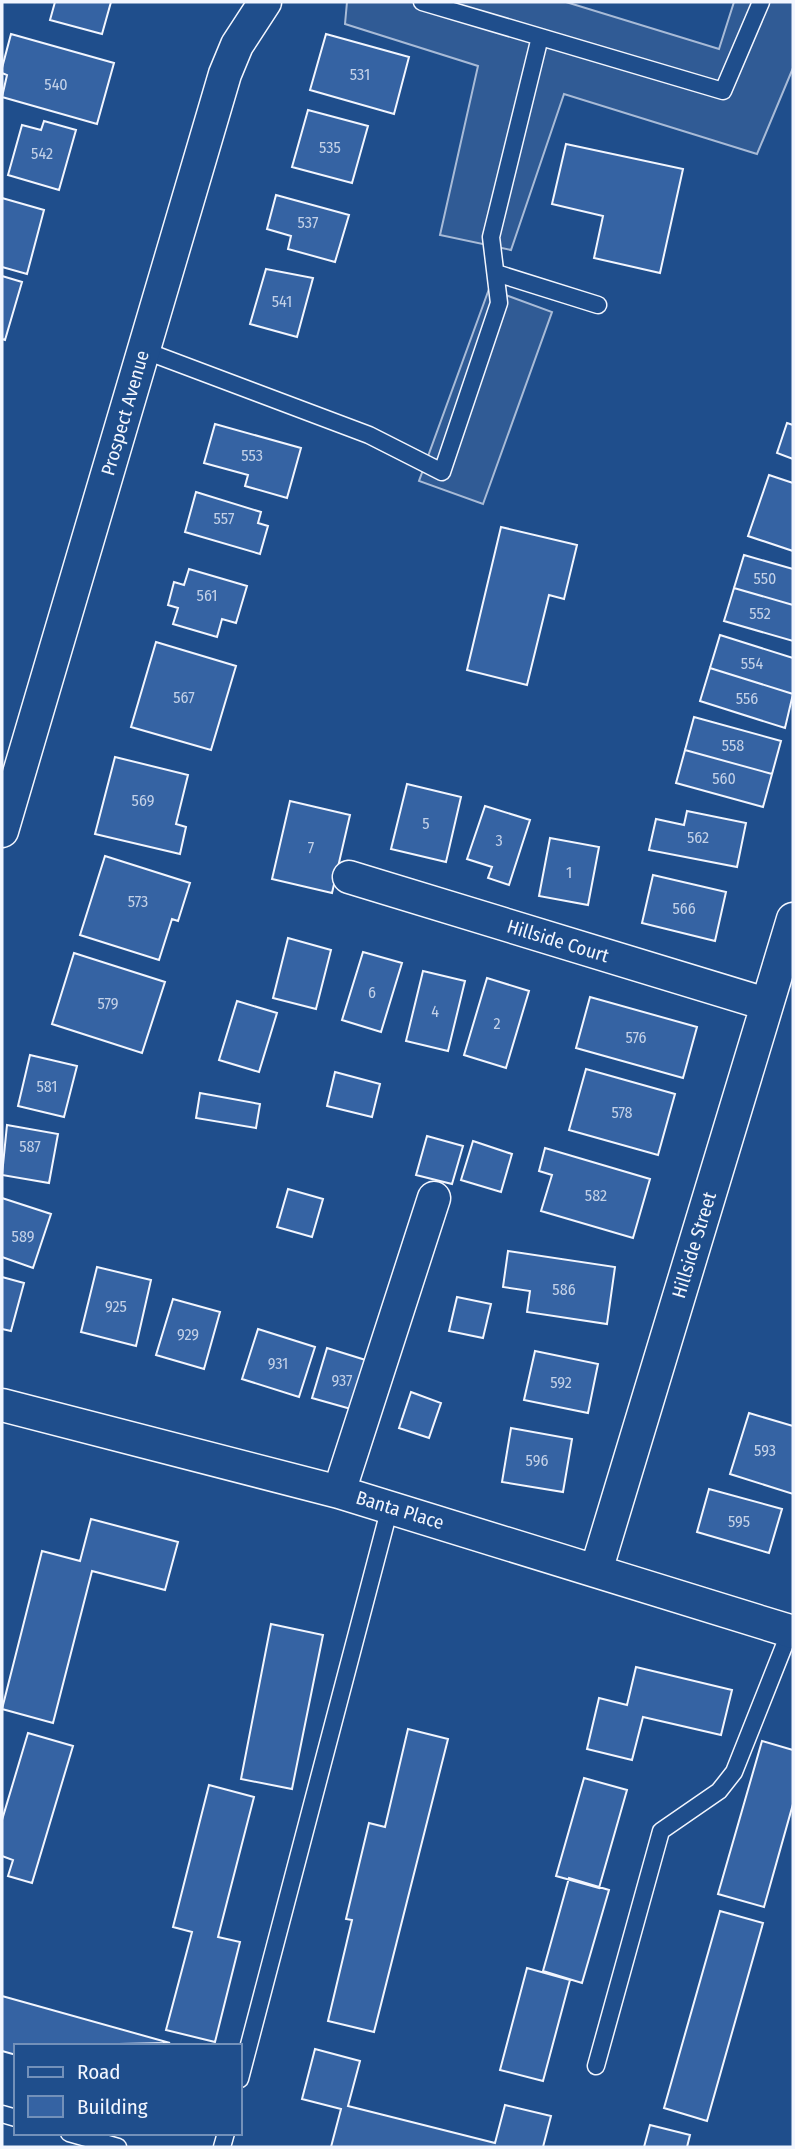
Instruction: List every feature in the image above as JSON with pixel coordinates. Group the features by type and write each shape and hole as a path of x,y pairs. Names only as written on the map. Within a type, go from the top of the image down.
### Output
{"street":[{"name":"Prospect Avenue","path":"2,831 225,74 237,45 265,2"},
{"name":"Hillside Court","path":"349,877 766,1004"},
{"name":"Hillside Street","path":"596,1571 793,919"},
{"path":"339,1492 434,1198"},
{"name":"Banta Place","path":"2,1405 339,1492 792,1631"}],"lane":[{"path":"422,2 723,91 761,2"},
{"path":"143,350 369,435 442,472 499,303 491,237 540,37"},
{"path":"496,273 598,306"},
{"path":"242,2071 390,1507"},
{"path":"596,2066 661,1831 719,1791 734,1772 792,1631"},
{"path":"76,2135 118,2147"}],"shaded area":[{"path":"347,2 566,2 719,49 734,2 793,2 793,68 757,154 564,94 511,250 440,235 478,66 345,24"},
{"path":"489,289 552,312 483,504 419,481"}],"building":[{"path":"55,2 111,2 102,34 50,20"},
{"path":"11,34 114,63 97,124 2,97 7,75 2,73 2,68"},
{"path":"326,34 409,57 394,114 310,90"},
{"path":"308,110 368,126 352,183 292,167"},
{"path":"44,121 76,130 59,190 8,175 22,125 41,130"},
{"path":"566,144 683,169 660,273 594,258 603,216 552,204"},
{"path":"276,195 349,215 335,262 288,249 291,236 267,229"},
{"path":"2,198 44,210 27,274 2,267"},
{"path":"266,269 313,278 297,337 250,324"},
{"path":"2,276 22,282 5,340 2,339"},
{"path":"787,423 793,425 793,459 777,453"},
{"path":"215,424 301,448 287,498 245,486 248,475 204,463"},
{"path":"769,475 793,483 793,551 748,536"},
{"path":"196,492 261,512 258,523 268,526 260,554 185,532"},
{"path":"501,527 577,545 564,599 549,595 527,685 467,670"},
{"path":"744,555 793,569 793,605 734,588"},
{"path":"189,569 247,586 236,623 222,619 217,637 173,624 178,608 168,605 174,582 184,585"},
{"path":"734,588 793,605 793,641 724,621"},
{"path":"720,635 793,658 793,694 710,668"},
{"path":"156,642 236,666 211,750 131,727"},
{"path":"710,668 793,694 785,728 700,701"},
{"path":"694,717 781,741 772,774 685,750"},
{"path":"685,750 772,774 763,807 676,783"},
{"path":"115,757 188,775 176,824 186,827 180,854 95,834"},
{"path":"407,784 461,797 446,862 391,849"},
{"path":"290,801 350,815 332,893 272,879"},
{"path":"485,806 530,820 509,885 488,878 492,867 467,859"},
{"path":"687,811 746,823 737,867 649,850 656,819 684,825"},
{"path":"550,838 599,847 588,905 539,896"},
{"path":"105,856 190,883 178,921 172,919 159,960 80,935"},
{"path":"653,875 726,892 715,941 642,923"},
{"path":"288,938 331,950 316,1009 273,998"},
{"path":"363,952 402,963 381,1032 342,1020"},
{"path":"74,953 165,982 142,1053 52,1024"},
{"path":"423,971 465,981 448,1051 406,1041"},
{"path":"487,978 529,991 506,1068 464,1055"},
{"path":"590,997 697,1027 683,1078 576,1048"},
{"path":"237,1001 277,1013 259,1072 219,1060"},
{"path":"30,1055 77,1066 64,1117 18,1106"},
{"path":"586,1069 675,1094 658,1155 569,1130"},
{"path":"335,1072 380,1084 372,1117 327,1106"},
{"path":"200,1093 260,1104 256,1128 196,1118"},
{"path":"7,1125 58,1134 49,1183 2,1175"},
{"path":"427,1136 463,1146 452,1184 416,1175"},
{"path":"473,1141 512,1154 501,1192 461,1180"},
{"path":"545,1148 650,1179 633,1238 541,1211 552,1175 539,1171"},
{"path":"288,1189 323,1199 312,1237 277,1227"},
{"path":"2,1198 51,1214 33,1268 2,1257"},
{"path":"508,1251 615,1267 607,1324 527,1312 530,1291 503,1287"},
{"path":"97,1267 151,1280 136,1346 81,1332"},
{"path":"2,1277 24,1283 11,1331 2,1329"},
{"path":"457,1297 491,1304 483,1338 449,1331"},
{"path":"173,1299 220,1312 204,1369 156,1355"},
{"path":"258,1329 315,1347 299,1397 242,1379"},
{"path":"327,1348 372,1362 358,1411 312,1398"},
{"path":"535,1351 598,1364 588,1413 524,1400"},
{"path":"411,1392 441,1403 429,1438 399,1428"},
{"path":"749,1413 793,1426 793,1494 730,1474"},
{"path":"511,1428 572,1439 563,1492 502,1482"},
{"path":"709,1489 782,1509 769,1553 697,1532"},
{"path":"91,1519 178,1542 165,1590 92,1571 53,1723 2,1709 42,1551 80,1561"},
{"path":"271,1624 323,1635 292,1789 241,1779"},
{"path":"636,1667 732,1690 721,1735 643,1717 632,1760 587,1749 599,1698 627,1705"},
{"path":"408,1729 448,1739 374,2032 328,2021 352,1920 346,1919 369,1823 385,1827"},
{"path":"28,1733 73,1746 32,1883 8,1876 13,1860 2,1856 2,1820"},
{"path":"762,1741 793,1750 793,1804 764,1907 718,1894"},
{"path":"584,1778 627,1790 599,1888 556,1876"},
{"path":"209,1785 254,1797 218,1937 240,1942 215,2042 166,2030 192,1932 173,1927"},
{"path":"569,1878 609,1890 582,1983 543,1971"},
{"path":"720,1911 763,1923 707,2121 664,2108"},
{"path":"527,1968 570,1980 543,2081 500,2070"},
{"path":"2,1996 170,2043 14,2044 14,2054 2,2051"},
{"path":"315,2049 360,2061 348,2106 495,2143 505,2105 551,2116 543,2147 331,2147 341,2109 302,2099"},
{"path":"650,2125 690,2135 687,2147 644,2147"}]}
